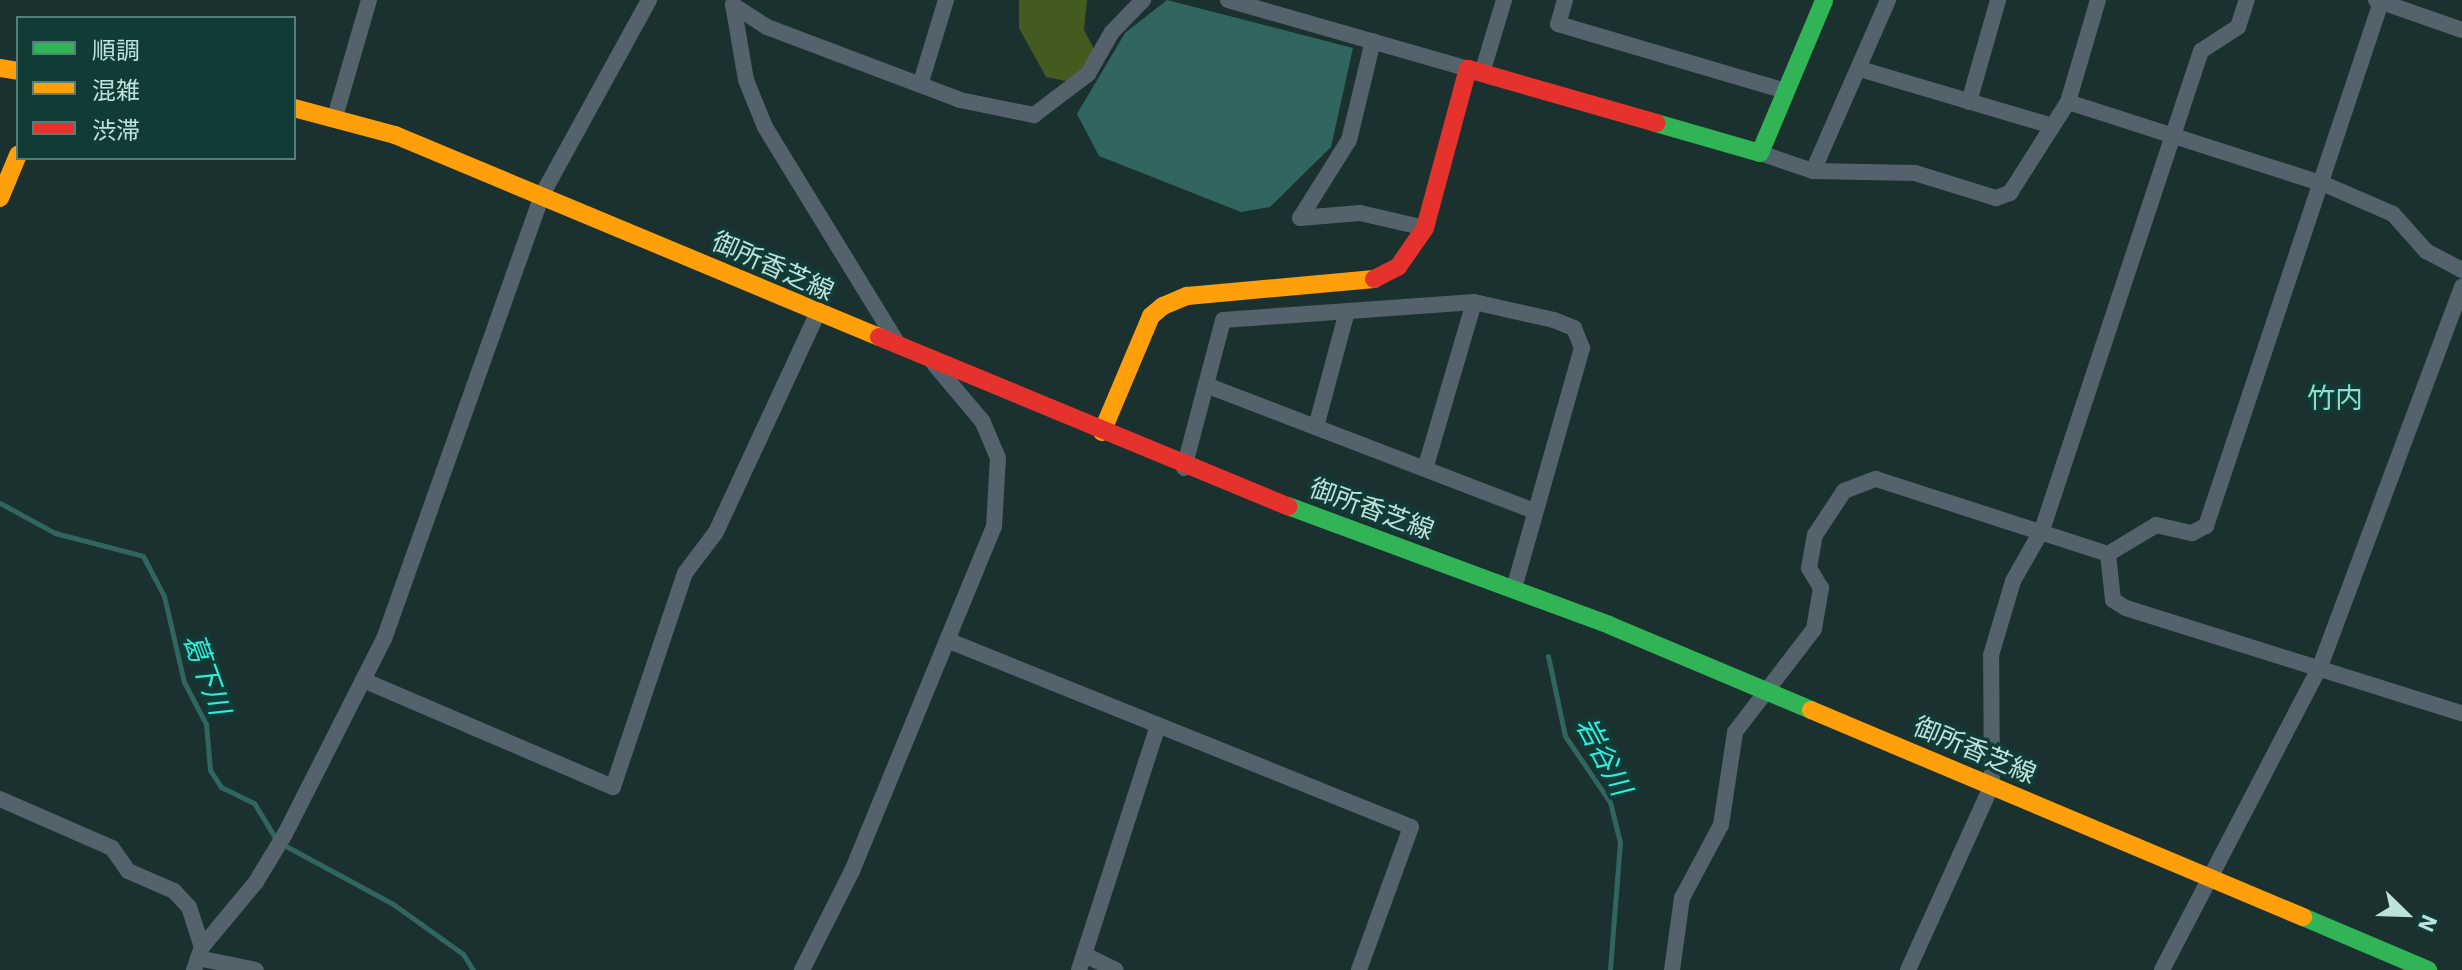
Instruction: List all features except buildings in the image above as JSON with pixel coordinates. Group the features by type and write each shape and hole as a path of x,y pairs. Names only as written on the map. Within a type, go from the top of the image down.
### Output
{"main road":[{"path":"1102,432 1151,316 1163,306 1187,296 1373,280 1398,267 1425,228 1475,71 1760,153 1823,0"},
{"name":"御所香芝線","path":"296,108 335,117 543,193 817,314 1184,468 1514,588 1764,689 2428,970"},
{"path":"0,198 16,160"}],"street":[{"path":"335,117 369,0"},
{"path":"198,958 256,882 363,680 421,551 543,193 649,0"},
{"path":"921,82 946,0"},
{"path":"733,2 767,27 921,82 960,100 1034,115 1088,74 1112,32 1143,0"},
{"path":"1228,0 1475,71 1504,0"},
{"path":"1565,0 1558,24 1786,91"},
{"path":"1813,171 1888,0"},
{"path":"1969,102 1998,0"},
{"path":"1760,153 1813,171 1915,173 1996,198 2010,193 2049,125 2068,102 2098,0"},
{"path":"1908,970 1992,785 1993,639 2013,581 2042,530 2201,51 2238,27 2247,0"},
{"path":"2108,554 2156,525 2192,533 2206,526 2324,184 2379,1 2462,30"},
{"path":"733,2 746,80 765,127 902,350"},
{"path":"1373,41 1349,140 1300,218 1360,213 1425,228"},
{"path":"1860,69 2049,125"},
{"path":"2068,102 2172,138 2324,184 2393,214 2426,251 2462,270"},
{"path":"2162,970 2321,664 2461,293"},
{"path":"1425,469 1474,302"},
{"path":"1184,468 1223,320 1474,302 1574,328 1582,348 1514,588"},
{"path":"1316,427 1347,311"},
{"path":"363,680 613,787 685,573 716,532 817,314"},
{"path":"802,970 852,871 994,527 1001,487 983,422 933,363"},
{"path":"1206,385 1535,511"},
{"path":"1672,970 1682,898 1721,825 1732,742 1764,689 1814,629 1821,588 1809,568 1815,535 1844,491 1876,479 2042,530 2108,554"},
{"path":"2108,554 2113,600 2126,608 2321,664 2462,713"},
{"path":"947,640 1411,827 1359,970"},
{"path":"1116,970 1082,963 1111,882 1128,801 1158,726"},
{"path":"2,804 112,848 128,871 174,891 189,907 198,958"},
{"path":"198,958 256,970"}],"green space":[{"path":"1019,0 1087,0 1084,30 1095,51 1088,66 1066,81 1046,77 1019,28"}],"shaded area":[{"path":"1167,0 1353,48 1331,147 1270,207 1241,212 1099,156 1077,114 1125,33"}],"waterway":[{"name":"葛下川","path":"0,503 55,533 143,556 164,596 184,682 206,724 210,770 221,787 254,803 276,839"},
{"name":"岩谷川","path":"1548,656 1565,736 1610,802 1620,842 1610,970"},
{"name":"葛下川","path":"284,845 393,904 463,954 473,970"}],"traffic: fast":[{"path":"1656,123 1760,153 1824,1"},
{"path":"1288,506 1609,625 1811,710"},
{"path":"2303,917 2428,970"}],"traffic: slow":[{"path":"0,68 16,71"},
{"path":"296,109 395,135 879,337"},
{"path":"0,198 16,160"},
{"path":"1102,432 1151,316 1163,306 1187,296 1374,279"},
{"path":"1811,710 2303,917"}],"traffic: jam":[{"path":"1374,279 1398,267 1425,228 1468,69 1656,123"},
{"path":"879,337 1288,506"}],"district":[{"name":"竹内","path":"2335,398"}]}
